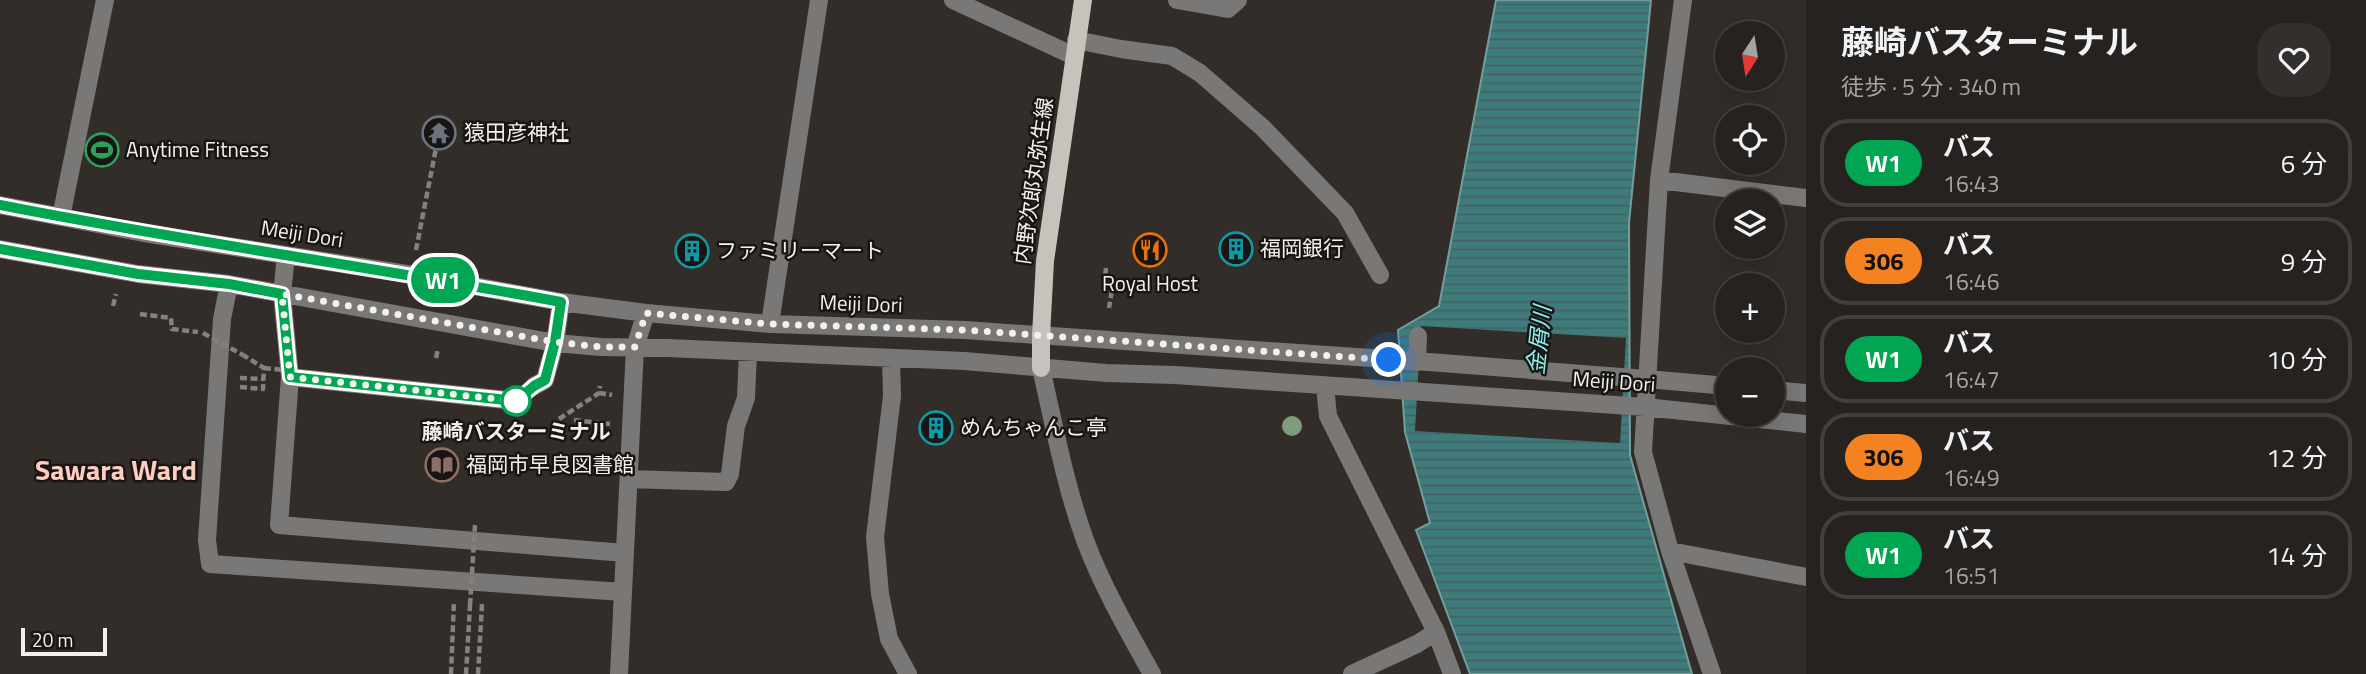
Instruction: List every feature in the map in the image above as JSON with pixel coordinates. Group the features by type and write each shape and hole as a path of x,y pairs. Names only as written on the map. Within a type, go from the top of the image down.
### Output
{"main road":[{"name":"内野次郎丸弥生線","path":"1041,368 1045,261 1083,0"}],"street":[{"path":"61,217 105,0"},
{"path":"770,324 819,0"},
{"path":"953,0 1075,48 1172,56 1200,73 1263,128 1345,213 1380,275"},
{"path":"1177,0 1228,9 1238,0"},
{"path":"1683,0 1659,180 1643,452 1670,551 1712,674"},
{"path":"1659,180 1806,198"},
{"name":"Meiji Dori","path":"0,205 144,233 419,276 561,302 646,313 770,324 965,330 1715,385"},
{"name":"Meiji Dori","path":"0,249 138,274 229,284 555,342 601,347 891,358 1401,390 1645,407 1806,424"},
{"path":"286,255 282,294 290,377 279,525 625,553"},
{"path":"229,284 222,319 207,540 210,564 623,592"},
{"path":"534,386 545,380 555,342 561,302"},
{"path":"618,674 635,347 646,313"},
{"path":"1418,336 1423,362"},
{"path":"629,479 726,482 730,474 736,426 746,398 748,352"},
{"path":"891,358 892,396 875,537 880,594 889,639 908,674"},
{"path":"1041,368 1086,542 1123,622 1152,674"},
{"path":"290,377 516,401"},
{"path":"1325,386 1328,416 1436,632 1452,674"},
{"path":"1785,391 1806,393"},
{"path":"1670,551 1806,577"},
{"path":"1352,674 1417,644 1436,632"}],"path":[{"path":"416,250 437,143"},
{"path":"1106,268 1105,278 1114,278 1109,308"},
{"path":"114,306 116,293"},
{"path":"140,314 171,318 172,329 203,333 264,368 313,373"},
{"path":"436,358 438,349"},
{"path":"264,368 264,379 263,389 240,387 240,377 264,379"},
{"path":"599,393 600,386"},
{"path":"559,419 599,393 612,395 611,405"},
{"path":"574,420 611,424 611,414"},
{"path":"466,674 475,525"},
{"path":"478,674 484,583"},
{"path":"451,674 454,616"}],"water":[{"name":"金屑川","path":"1496,0 1651,0 1629,223 1630,455 1692,674 1470,674 1416,530 1430,523 1405,432 1398,330 1439,306"}],"pier":[{"path":"1421,326 1626,338 1620,443 1415,431"}],"bus line":[{"name":"W1","path":"0,205 144,233 419,276 561,302 555,342 545,380 516,401 290,377 282,294 229,284 138,274 0,249"}],"place":[{"name":"猿田彦神社","path":"439,133"},
{"name":"Anytime Fitness","path":"102,150"},
{"name":"福岡銀行","path":"1236,249"},
{"name":"Royal Host","path":"1150,250"},
{"name":"ファミリーマート","path":"692,251"},
{"name":"藤崎バスターミナル","path":"516,401"},
{"name":"めんちゃんこ亭","path":"936,428"},
{"name":"福岡市早良図書館","path":"442,465"}],"district":[{"name":"Sawara Ward","path":"116,470"}],"route":[{"path":"516,401 290,377 282,294 555,342 601,347 635,347 646,313 770,324 965,330 1389,360"}]}
